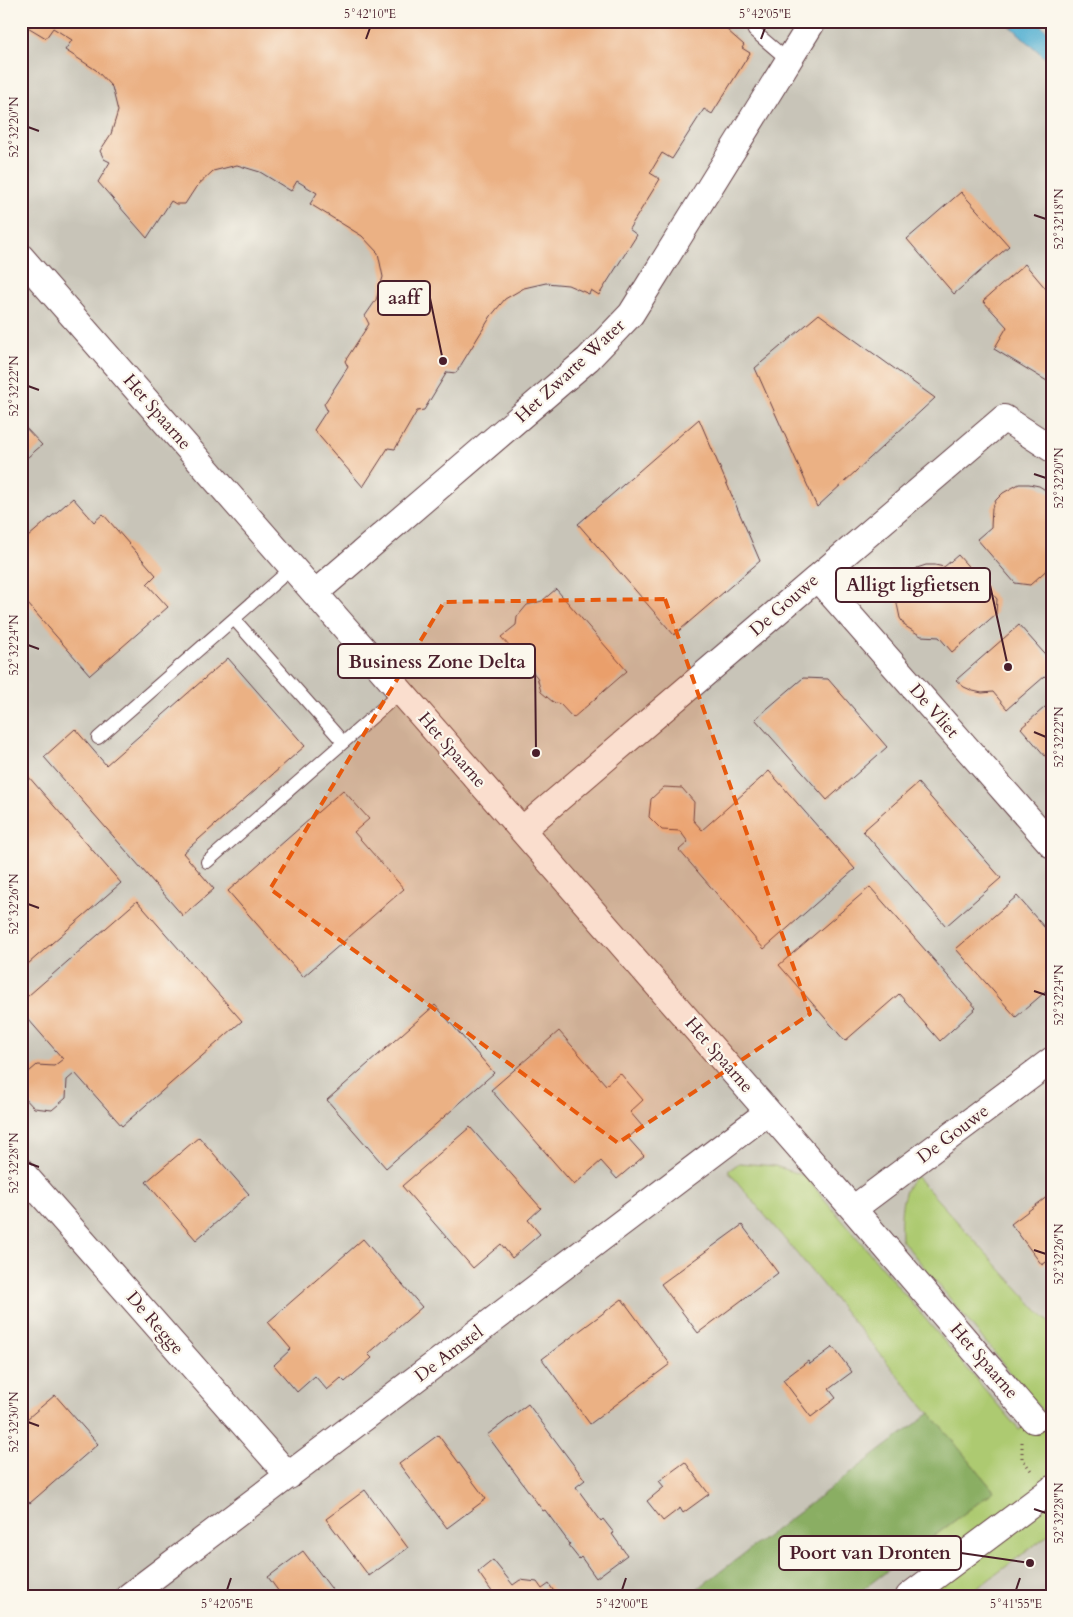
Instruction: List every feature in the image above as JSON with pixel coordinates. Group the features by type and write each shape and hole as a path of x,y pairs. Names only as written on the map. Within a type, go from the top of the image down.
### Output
{"street":[{"name":"Het Zwarte Water","path":"315,593 588,359 631,314 813,21"},
{"name":"Het Spaarne","path":"21,257 854,1209 1034,1420"},
{"name":"De Gouwe","path":"522,830 1004,418 1052,448"},
{"name":"De Vliet","path":"817,578 1052,845"},
{"name":"De Gouwe","path":"854,1209 1052,1060"},
{"name":"De Amstel","path":"129,1596 768,1112"},
{"name":"De Regge","path":"21,1171 289,1476"},
{"path":"909,1596 1050,1490"}],"lane":[{"path":"750,21 754,31 789,61"},
{"path":"98,738 293,567"},
{"path":"234,619 343,742"},
{"path":"207,862 401,692"}],"path":[{"path":"1034,1420 1022,1430 1022,1458 1050,1490"}],"highlighted area":[{"path":"665,599 810,1014 618,1143 270,889 444,602"}],"shaded area":[{"path":"21,21 1052,21 1052,1484 899,1596 21,1596"},
{"path":"1052,1530 1052,1596 964,1596"}],"green space":[{"path":"739,1163 775,1166 805,1176 1019,1430 1042,1411 901,1239 902,1205 907,1189 916,1176 1052,1326 1052,1480 960,1541 896,1565 994,1491 728,1171"},
{"path":"930,1413 994,1491 854,1596 688,1596"},
{"path":"1052,1499 1052,1532 967,1596 922,1596"}],"water":[{"path":"1005,21 1036,21 1052,35 1052,64"}],"building":[{"path":"21,21 722,21 727,30 744,45 742,48 750,53 712,114 704,109 672,159 662,153 650,173 660,179 629,229 637,235 599,295 591,290 589,294 568,285 546,283 524,288 505,299 491,316 456,373 447,372 424,410 417,411 395,449 388,448 363,487 314,430 327,410 324,404 348,367 345,361 369,324 365,316 376,300 383,277 378,253 362,236 310,204 317,193 297,181 291,191 260,172 237,165 213,171 196,187 185,204 176,204 171,201 147,238 98,182 110,162 104,159 100,151 111,134 118,111 112,87 96,70 65,50 72,40 53,28 46,38 21,23"},
{"path":"961,192 1009,246 954,294 907,239"},
{"path":"1025,264 1052,296 1052,384 994,349 1007,327 983,301"},
{"path":"819,314 935,398 817,507 755,368"},
{"path":"699,419 760,561 674,635 578,524"},
{"path":"23,425 42,445 21,463 21,426"},
{"path":"1019,484 1039,486 1052,494 1052,565 1030,585 1015,583 977,539 991,527 992,508 996,500 1003,493"},
{"path":"73,498 94,522 103,514 156,575 147,584 168,607 90,675 21,596 21,543"},
{"path":"958,555 997,599 996,614 952,652 939,637 921,636 905,626 900,618 896,599 903,581 917,568 926,565 944,567"},
{"path":"556,589 627,671 573,718 560,704 553,702 541,692 537,677 501,637 516,625 517,617 527,605 542,601"},
{"path":"1019,625 1052,662 1052,670 1007,709 993,692 982,693 973,691 964,687 956,680"},
{"path":"228,658 305,746 183,853 214,889 183,916 44,757 75,729 106,765"},
{"path":"803,678 828,679 887,747 827,800 755,719"},
{"path":"1052,701 1052,764 1021,728"},
{"path":"21,768 121,883 21,970"},
{"path":"769,771 855,869 764,949 679,850 688,842 680,831 662,830 649,817 651,799 664,787 682,788 694,802 693,820 702,830"},
{"path":"918,783 1001,878 946,926 863,831"},
{"path":"343,790 369,819 354,832 404,889 303,977 228,891"},
{"path":"870,887 976,1008 940,1041 899,994 845,1041 779,965"},
{"path":"1017,896 1052,936 1052,986 1016,1017 956,949"},
{"path":"137,901 242,1021 122,1126 75,1073 67,1080 66,1098 52,1110 34,1108 22,1095 23,1077 37,1065 54,1066 63,1059 21,1011 21,1002"},
{"path":"435,1005 494,1073 386,1168 327,1100"},
{"path":"559,1031 606,1085 620,1073 643,1100 630,1112 642,1126 628,1138 644,1156 617,1179 601,1161 574,1185 491,1090"},
{"path":"470,1127 541,1208 528,1220 540,1234 512,1258 501,1244 473,1268 402,1186"},
{"path":"199,1137 249,1194 196,1240 146,1182"},
{"path":"1052,1193 1052,1258 1042,1265 1011,1224"},
{"path":"742,1225 778,1273 698,1333 661,1284"},
{"path":"363,1239 422,1307 368,1354 372,1358 345,1382 341,1378 327,1390 315,1376 297,1392 274,1365 291,1349 268,1322"},
{"path":"622,1299 670,1364 590,1424 542,1359"},
{"path":"833,1347 852,1372 829,1389 836,1398 811,1417 783,1380 808,1361 810,1364"},
{"path":"55,1395 98,1444 30,1503 27,1501 21,1506 21,1424"},
{"path":"528,1404 585,1480 576,1487 601,1521 603,1519 614,1533 612,1534 627,1555 596,1578 581,1557 579,1559 568,1545 570,1544 487,1435"},
{"path":"438,1435 486,1499 447,1528 399,1464"},
{"path":"685,1462 709,1494 683,1513 680,1508 663,1521 647,1501 664,1487 659,1481"},
{"path":"365,1490 408,1548 369,1576 326,1519"},
{"path":"303,1551 337,1596 282,1596 268,1577"},
{"path":"493,1560 513,1585 520,1580 537,1582 542,1589 549,1584 557,1596 495,1596 478,1572"}],"place":[{"name":"aaff","path":"443,361"},
{"name":"Alligt ligfietsen","path":"1008,667"},
{"name":"Business Zone Delta","path":"536,753"},
{"name":"Poort van Dronten","path":"1030,1563"}]}
